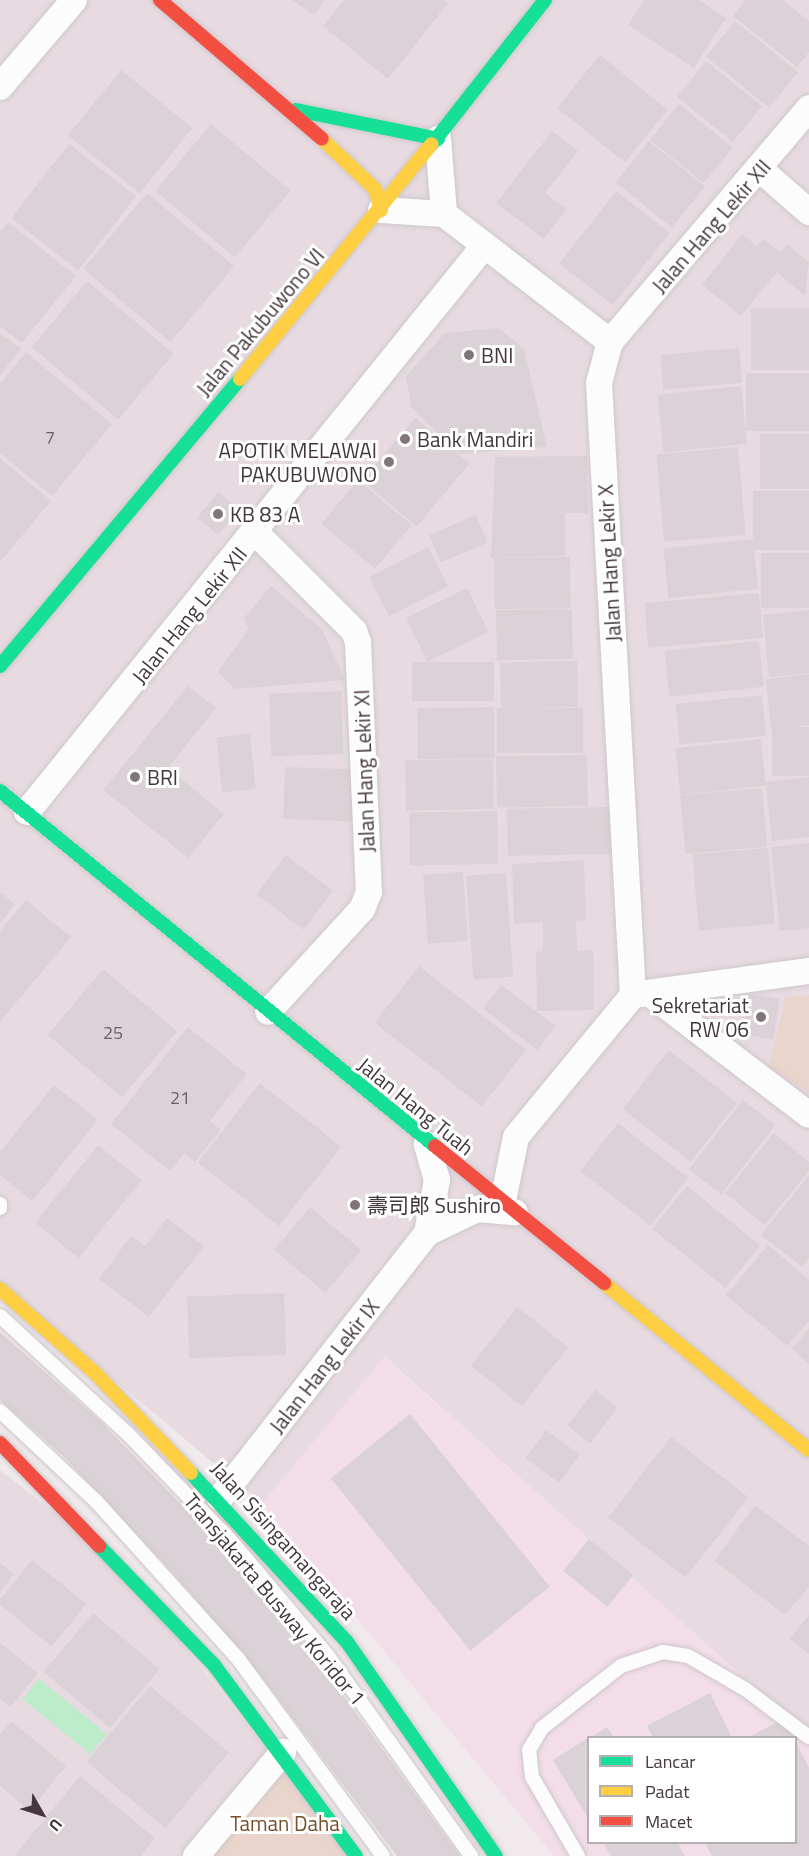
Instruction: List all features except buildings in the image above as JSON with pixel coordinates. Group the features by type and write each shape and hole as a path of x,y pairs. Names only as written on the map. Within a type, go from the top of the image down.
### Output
{"main road":[{"path":"160,0 291,109 375,189 381,210"},
{"name":"Jalan Pakubuwono VI","path":"0,666 381,210 545,0"},
{"path":"291,109 364,128 438,139"},
{"name":"Jalan Hang Tuah","path":"0,791 427,1144 509,1207 809,1450"},
{"name":"Jalan Sisingamangaraja","path":"0,1289 96,1374 220,1498 347,1642 496,1856"},
{"path":"0,1443 214,1665 283,1752 356,1856"}],"street":[{"path":"0,87 74,0"},
{"name":"Jalan Hang Lekir XII","path":"610,342 761,170 809,108"},
{"path":"438,139 444,214"},
{"path":"761,170 809,212"},
{"path":"381,210 444,214 610,342"},
{"name":"Jalan Hang Lekir XII","path":"27,812 256,534 484,246"},
{"name":"Jalan Hang Lekir X","path":"610,342 599,383 641,994"},
{"name":"Jalan Hang Lekir XI","path":"256,534 354,631 358,642 369,892 362,909 268,1012"},
{"path":"509,1207 516,1137 641,994 809,971"},
{"path":"641,994 809,1115"},
{"name":"Jalan Hang Lekir IX","path":"427,1144 437,1180 427,1233"},
{"name":"Jalan Hang Lekir IX","path":"220,1498 427,1233 477,1209 509,1207"},
{"path":"196,1856 283,1752"}],"lane":[{"path":"0,1204 0,1209"},
{"name":"Transjakarta Busway Koridor 1","path":"0,1316 129,1435 232,1542 328,1656 471,1856"},
{"path":"0,1411 96,1501 238,1660 383,1856"},
{"path":"578,1856 532,1777 530,1750 542,1728 621,1666 663,1652 688,1656 746,1689 809,1737"}],"shaded area":[{"path":"0,0 809,0 809,1736 385,1357 262,1504 0,1284"},
{"path":"384,1357 809,1736 809,1856 554,1856 262,1504"},
{"path":"0,1470 113,1557 351,1856 0,1856"},
{"path":"39,1679 107,1734 90,1754 23,1699"}],"green space":[{"path":"809,995 809,1093 769,1067 786,997"},
{"name":"Taman Daha","path":"287,1768 351,1856 211,1856"}],"traffic: fast":[{"path":"432,144 545,0"},
{"path":"296,110 438,139"},
{"path":"0,666 240,379"},
{"path":"0,791 435,1146"},
{"path":"191,1473 347,1642 496,1856"},
{"path":"99,1546 214,1665 356,1856"}],"traffic: slow":[{"path":"322,139 375,189 381,210"},
{"path":"240,379 432,144"},
{"path":"604,1283 809,1450"},
{"path":"0,1289 96,1374 191,1473"}],"traffic: jam":[{"path":"160,0 322,139"},
{"path":"435,1146 604,1283"},
{"path":"0,1443 99,1546"}],"place":[{"name":"BNI","path":"469,355"},
{"name":"Bank Mandiri","path":"405,439"},
{"name":"APOTIK MELAWAI PAKUBUWONO","path":"389,462"},
{"name":"KB 83 A","path":"218,514"},
{"name":"BRI","path":"135,777"},
{"name":"Sekretariat RW 06","path":"761,1017"},
{"name":"壽司郎 Sushiro","path":"355,1205"}]}
